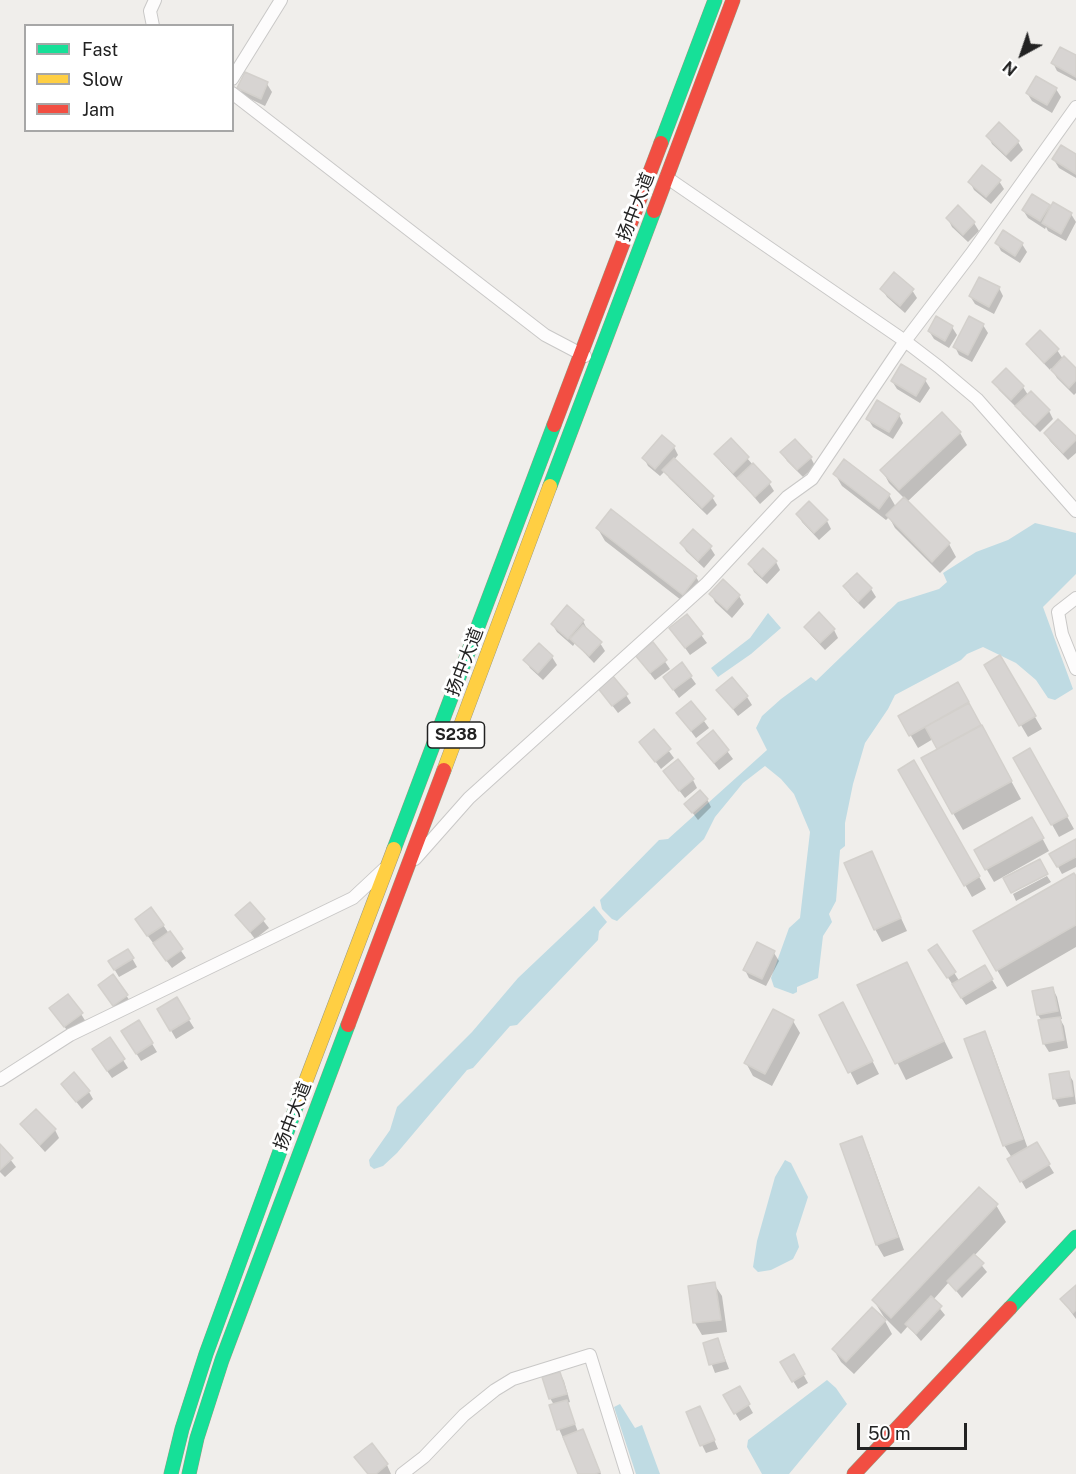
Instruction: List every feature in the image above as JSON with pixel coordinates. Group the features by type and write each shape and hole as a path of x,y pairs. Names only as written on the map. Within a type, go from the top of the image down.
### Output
{"main road":[{"name":"扬中大道","path":"171,1474 182,1429 206,1354 715,0"},
{"name":"扬中大道","path":"189,1474 197,1438 222,1360 733,0"},
{"path":"651,170 666,177"},
{"path":"854,1474 1076,1237"}],"street":[{"path":"153,24 150,11 155,0"},
{"path":"234,76 281,0"},
{"path":"234,95 545,335 597,362"},
{"path":"0,1080 70,1035 353,898 388,865 405,870 469,798 706,584 787,497 812,479 905,341 971,254 1076,107"},
{"path":"666,177 905,341 977,399 1076,511"},
{"path":"1076,598 1058,612 1062,634 1076,669"},
{"path":"402,1474 424,1457 464,1415 495,1390 513,1379 590,1355 627,1474"}],"water":[{"path":"1035,523 1076,533 1076,574 1043,607 1073,689 1055,700 1048,698 1036,680 1016,663 983,647 895,695 865,743 853,784 845,823 845,846 840,850 836,901 829,914 832,922 823,936 818,978 797,987 797,992 793,994 774,987 771,978 789,928 800,918 810,832 794,794 765,766 743,783 715,817 704,839 617,921 602,909 600,900 659,840 668,839 767,750 756,728 762,716 781,699 811,677 816,681 898,602 939,589 947,582 943,573 976,552 1008,540"},
{"path":"768,613 781,628 751,654 718,677 711,668 750,638"},
{"path":"594,906 607,922 599,931 598,940 517,1025 510,1026 473,1068 467,1070 397,1153 383,1166 374,1169 370,1166 369,1160 390,1130 397,1107 472,1032 518,978"},
{"path":"785,1160 791,1163 808,1197 796,1234 799,1247 793,1259 771,1270 758,1272 753,1267 757,1241 775,1177"},
{"path":"827,1380 847,1404 789,1474 762,1474 747,1447 748,1440"},
{"path":"620,1404 635,1428 642,1425 660,1474 636,1474 614,1407"}],"building":[{"path":"1060,47 1076,55 1076,77 1051,63"},
{"path":"245,72 268,82 261,99 237,88"},
{"path":"1036,76 1057,88 1047,105 1026,93"},
{"path":"999,122 1019,141 1006,155 986,136"},
{"path":"1061,145 1076,154 1076,174 1052,159"},
{"path":"982,165 1001,180 986,197 968,182"},
{"path":"1032,194 1050,205 1040,221 1022,210"},
{"path":"1053,202 1072,213 1061,234 1042,223"},
{"path":"958,205 975,222 963,235 946,218"},
{"path":"1003,230 1023,243 1015,256 995,243"},
{"path":"894,272 914,289 900,306 880,289"},
{"path":"979,277 1000,287 989,307 969,296"},
{"path":"936,316 953,326 945,341 928,331"},
{"path":"969,316 984,324 968,355 953,347"},
{"path":"1040,330 1059,349 1044,363 1026,344"},
{"path":"1064,356 1076,368 1076,380 1069,388 1051,370"},
{"path":"901,364 926,379 916,396 891,381"},
{"path":"1006,368 1024,386 1011,400 992,382"},
{"path":"1031,391 1050,410 1035,425 1015,406"},
{"path":"877,400 900,414 889,432 866,419"},
{"path":"942,412 961,432 899,490 880,470"},
{"path":"1058,419 1076,436 1076,440 1063,453 1044,433"},
{"path":"662,435 675,446 655,469 642,458"},
{"path":"731,438 749,457 733,473 714,454"},
{"path":"795,439 812,457 797,470 780,452"},
{"path":"674,458 714,496 702,508 662,470"},
{"path":"844,459 890,494 879,509 833,474"},
{"path":"753,463 771,482 755,497 737,478"},
{"path":"904,497 950,543 932,562 886,515"},
{"path":"809,501 828,520 814,533 796,514"},
{"path":"611,509 697,576 683,595 596,528"},
{"path":"693,529 712,546 698,561 680,543"},
{"path":"763,548 777,561 762,577 748,564"},
{"path":"857,573 872,588 858,602 843,586"},
{"path":"723,579 740,595 727,610 709,594"},
{"path":"567,605 584,620 568,639 551,624"},
{"path":"819,612 835,629 820,643 804,627"},
{"path":"687,614 703,634 685,648 669,628"},
{"path":"583,625 602,642 589,656 570,639"},
{"path":"653,642 667,660 650,673 635,655"},
{"path":"539,643 553,656 538,673 523,660"},
{"path":"1000,655 1036,716 1019,726 984,665"},
{"path":"682,662 692,676 673,690 663,677"},
{"path":"612,675 628,694 612,706 597,687"},
{"path":"732,677 748,696 733,709 716,690"},
{"path":"958,682 969,702 909,736 898,716"},
{"path":"691,701 706,719 691,731 676,713"},
{"path":"969,703 981,725 937,749 925,727"},
{"path":"982,725 1012,781 952,814 921,758"},
{"path":"654,729 671,749 655,762 639,742"},
{"path":"713,730 729,750 714,763 697,743"},
{"path":"1030,748 1068,816 1051,825 1013,758"},
{"path":"678,759 694,779 679,791 663,771"},
{"path":"914,760 980,876 964,886 898,770"},
{"path":"700,790 708,799 692,813 684,804"},
{"path":"1032,817 1044,838 985,870 974,850"},
{"path":"1076,839 1076,857 1057,867 1049,854"},
{"path":"872,851 901,918 874,930 844,863"},
{"path":"1040,859 1048,874 1011,893 1003,878"},
{"path":"1074,873 1076,876 1076,925 996,971 973,931"},
{"path":"250,902 265,919 250,932 235,915"},
{"path":"151,907 164,925 147,936 135,919"},
{"path":"170,931 183,949 166,961 153,943"},
{"path":"757,942 775,951 762,979 743,970"},
{"path":"937,944 956,972 947,978 928,950"},
{"path":"128,949 134,958 114,970 108,961"},
{"path":"907,962 944,1041 895,1064 857,985"},
{"path":"985,965 993,979 961,998 952,984"},
{"path":"113,974 128,995 113,1006 98,985"},
{"path":"1053,987 1058,1011 1037,1015 1032,991"},
{"path":"68,994 83,1013 64,1027 49,1008"},
{"path":"177,997 190,1019 170,1031 157,1009"},
{"path":"843,1002 873,1061 848,1073 819,1015"},
{"path":"773,1009 794,1020 765,1074 744,1063"},
{"path":"1060,1017 1064,1040 1043,1044 1038,1020"},
{"path":"139,1020 153,1043 136,1054 121,1031"},
{"path":"985,1031 1023,1139 1003,1146 964,1039"},
{"path":"110,1037 125,1059 107,1071 92,1049"},
{"path":"1069,1071 1073,1096 1053,1099 1049,1074"},
{"path":"74,1072 90,1091 76,1102 61,1084"},
{"path":"36,1109 56,1129 40,1145 20,1124"},
{"path":"862,1136 898,1237 876,1245 840,1144"},
{"path":"1037,1142 1050,1164 1020,1182 1007,1159"},
{"path":"0,1144 13,1158 0,1170"},
{"path":"979,1187 998,1204 891,1318 872,1300"},
{"path":"974,1254 984,1263 956,1291 947,1281"},
{"path":"715,1282 721,1320 693,1323 688,1286"},
{"path":"1076,1285 1076,1310 1073,1313 1060,1299"},
{"path":"931,1296 942,1306 916,1334 905,1324"},
{"path":"872,1307 886,1320 846,1362 832,1349"},
{"path":"718,1338 725,1361 709,1365 703,1343"},
{"path":"794,1354 805,1374 792,1382 780,1362"},
{"path":"560,1372 567,1394 549,1399 542,1377"},
{"path":"740,1386 750,1404 734,1414 723,1395"},
{"path":"567,1400 575,1424 557,1430 549,1405"},
{"path":"700,1406 715,1440 700,1446 686,1412"},
{"path":"583,1429 600,1472 595,1474 578,1474 563,1437"},
{"path":"372,1443 388,1464 376,1474 368,1474 354,1457"}],"traffic: fast":[{"path":"661,143 715,0"},
{"path":"550,486 654,211"},
{"path":"394,849 554,425"},
{"path":"189,1474 197,1438 222,1360 348,1025"},
{"path":"171,1474 182,1429 206,1354 299,1099"},
{"path":"1010,1308 1076,1237"}],"traffic: slow":[{"path":"444,770 550,486"},
{"path":"299,1099 394,849"}],"traffic: jam":[{"path":"654,211 733,0"},
{"path":"554,425 661,143"},
{"path":"348,1025 444,770"},
{"path":"854,1474 1010,1308"}]}
